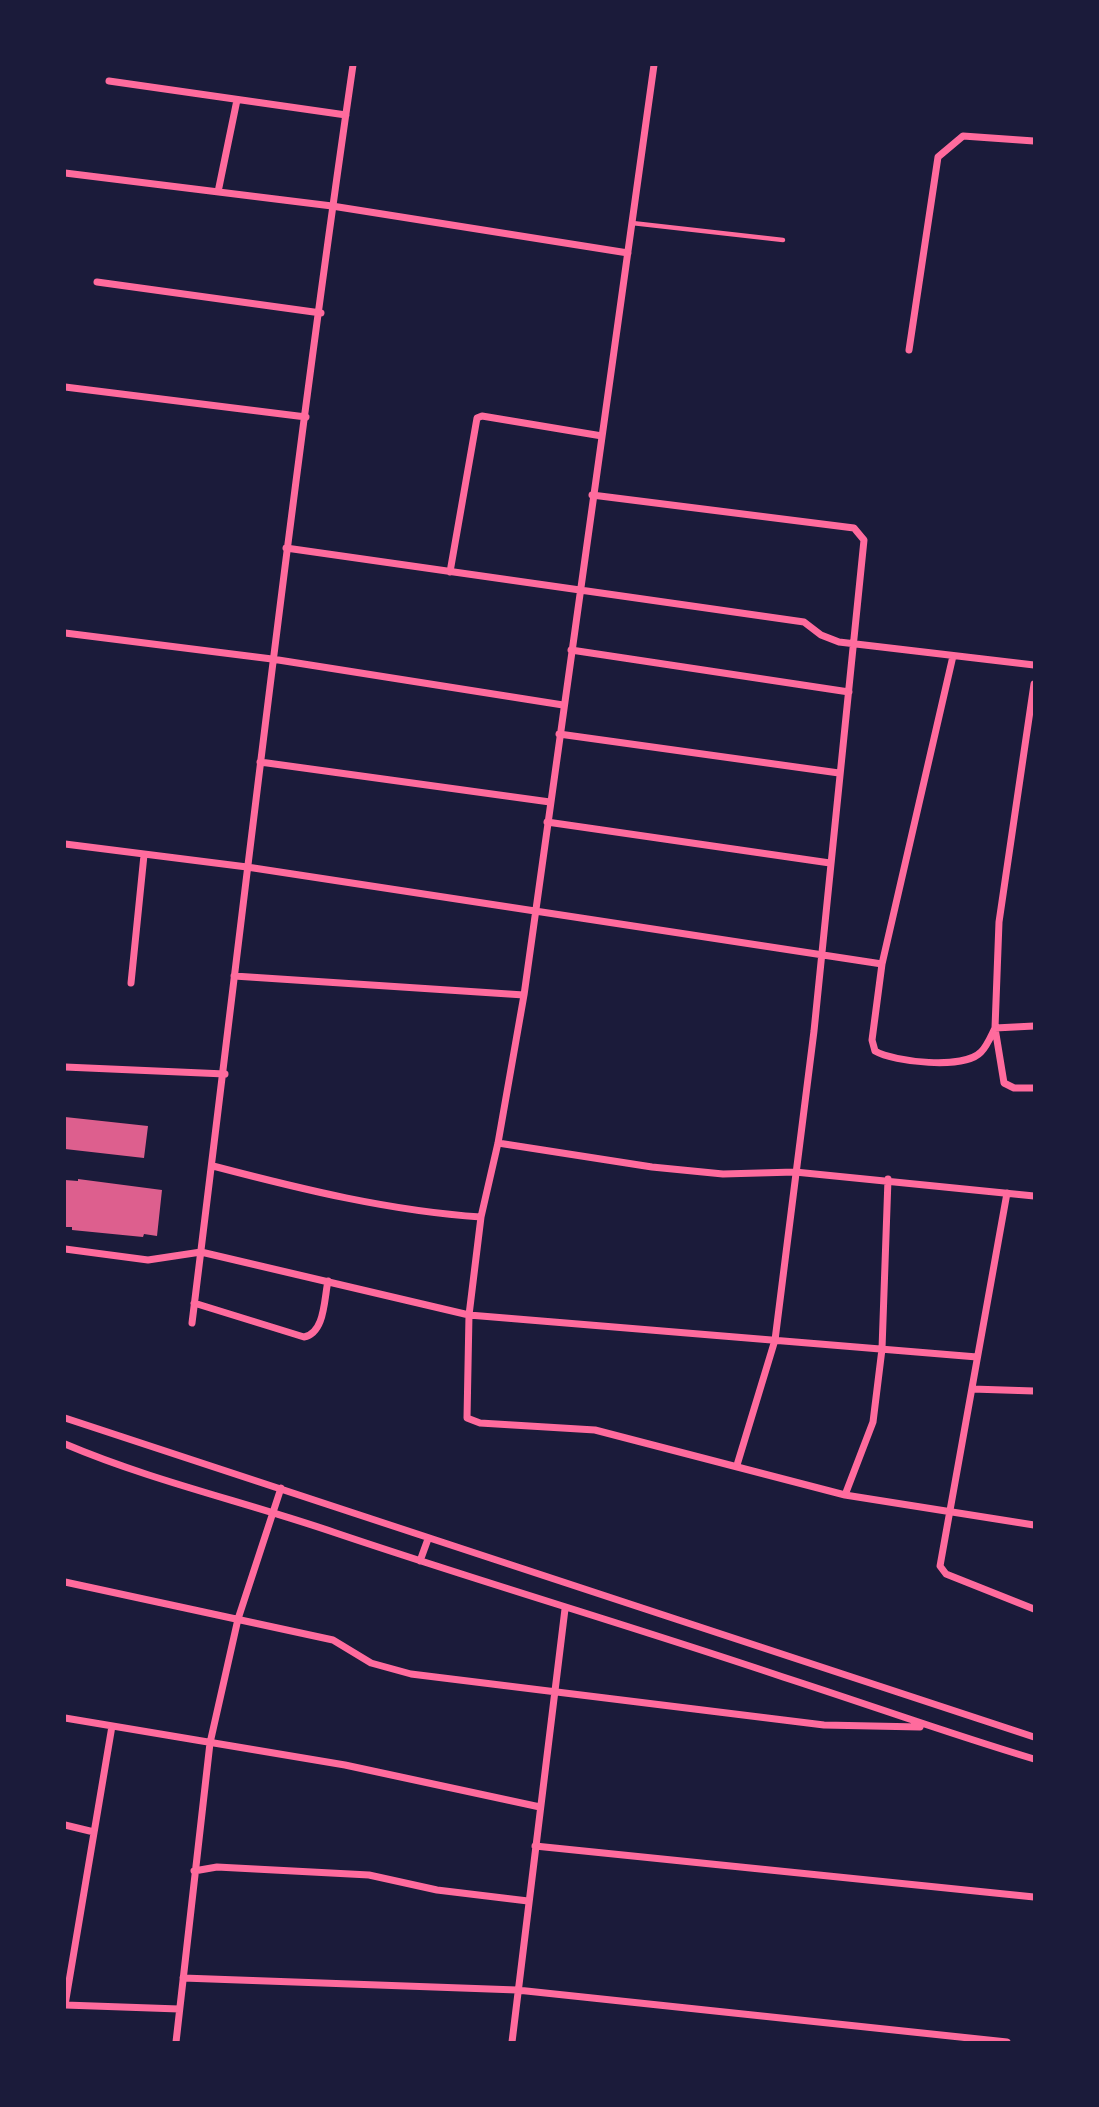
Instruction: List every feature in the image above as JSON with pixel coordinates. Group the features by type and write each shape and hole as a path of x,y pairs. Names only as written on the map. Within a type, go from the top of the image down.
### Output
{"street":[{"path":"192,1323 225,1074 234,975 286,548 353,65"},
{"path":"654,65 524,995 498,1143 481,1217 469,1315 467,1418 480,1423 595,1430 845,1495 1034,1525"},
{"path":"110,81 346,115"},
{"path":"218,192 237,100"},
{"path":"909,350 938,157 963,136 1034,141"},
{"path":"65,173 332,206 628,253"},
{"path":"97,282 320,313"},
{"path":"65,387 306,417"},
{"path":"450,572 477,418 482,416 602,436"},
{"path":"592,495 854,528 864,540 821,955 775,1340 737,1465"},
{"path":"286,548 804,622 821,635 855,644 1034,665"},
{"path":"65,633 272,659 563,705"},
{"path":"571,650 849,692"},
{"path":"953,656 882,964 872,1040 875,1051 886,1058 955,1063 981,1053 995,1028"},
{"path":"1034,684 999,922 995,1028 1004,1083 1014,1088 1034,1088"},
{"path":"559,734 839,773"},
{"path":"260,762 550,802"},
{"path":"547,822 830,863"},
{"path":"65,844 247,867 882,964"},
{"path":"131,983 144,855"},
{"path":"234,975 524,995"},
{"path":"995,1028 1034,1026"},
{"path":"65,1067 225,1074"},
{"path":"498,1143 664,1168 723,1174 795,1172 888,1179 1034,1196"},
{"path":"213,1166 291,1186 425,1213 481,1217"},
{"path":"845,1495 873,1422 882,1349 888,1179"},
{"path":"1007,1193 940,1566 946,1574 1034,1609"},
{"path":"65,1249 148,1260 201,1251 469,1315 977,1357"},
{"path":"194,1303 304,1337 312,1335 318,1329 328,1281"},
{"path":"971,1389 1034,1391"},
{"path":"65,1418 1034,1737"},
{"path":"65,1444 112,1464 274,1511 565,1609 1034,1759"},
{"path":"176,2042 210,1743 238,1619 281,1488"},
{"path":"420,1561 428,1539"},
{"path":"65,1582 333,1640 371,1663 411,1674 824,1725 928,1727"},
{"path":"512,2042 565,1609"},
{"path":"65,1718 345,1765 540,1807"},
{"path":"112,1726 65,2006 179,2009"},
{"path":"65,1825 94,1832"},
{"path":"535,1846 1034,1897"},
{"path":"194,1871 217,1867 369,1875 437,1890 528,1901"},
{"path":"183,1978 517,1990 1007,2042"}],"lane":[{"path":"632,223 783,240"}],"building":[{"path":"65,1117 148,1126 144,1158 65,1149"},
{"path":"78,1179 162,1190 157,1236 144,1234 143,1237 65,1227 65,1180"}]}
